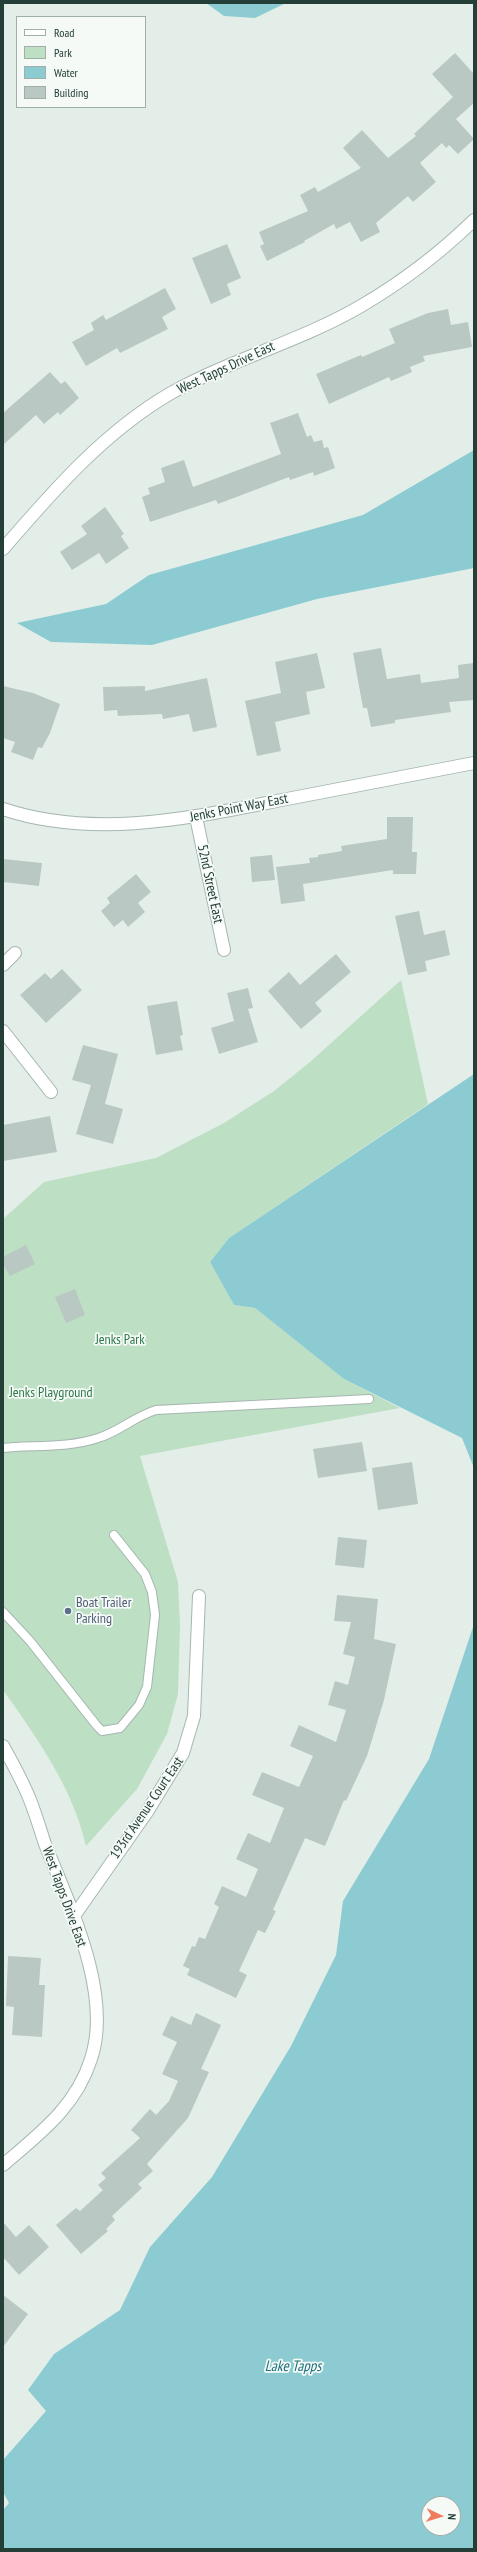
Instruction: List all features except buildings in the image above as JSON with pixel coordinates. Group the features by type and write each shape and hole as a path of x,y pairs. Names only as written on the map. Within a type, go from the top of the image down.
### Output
{"street":[{"name":"West Tapps Drive East","path":"3,549 69,475 124,425 171,394 360,306 412,273 474,220"},
{"name":"Jenks Point Way East","path":"3,809 35,818 98,825 196,817 474,762"},
{"name":"52nd Street East","path":"196,817 224,950"},
{"path":"3,965 15,953"},
{"path":"3,1031 51,1092"},
{"name":"193rd Avenue Court East","path":"74,1916 147,1812 184,1753 194,1716 199,1596"},
{"name":"West Tapps Drive East","path":"3,1746 30,1799 74,1916 95,1997 96,2027 91,2059 83,2079 57,2119 3,2165"}],"lane":[{"path":"3,1448 79,1442 97,1439 117,1431 141,1414 156,1410 370,1399"},
{"path":"3,1612 30,1640 102,1731 120,1728 139,1705 147,1687 155,1615 152,1592 145,1574 114,1535"}],"green space":[{"name":"Jenks Park","path":"401,980 428,1104 229,1238 210,1262 234,1305 255,1308 344,1379 400,1408 140,1456 178,1582 180,1625 178,1694 167,1734 137,1789 86,1846 80,1825 63,1784 41,1745 3,1690 3,1219 44,1182 156,1158 224,1123 274,1091 310,1062"}],"water":[{"path":"206,3 286,3 255,18 224,16"},
{"path":"474,450 474,568 317,599 152,645 51,642 17,623 106,604 149,575 363,515"},
{"path":"474,1074 474,1468 462,1438 344,1379 255,1308 234,1305 210,1262 229,1238"},
{"name":"Lake Tapps","path":"474,1624 474,2549 3,2549 3,2510 9,2503 3,2492 3,2460 46,2411 28,2390 54,2354 120,2310 150,2247 212,2177 291,2046 336,1955 343,1901 429,1759"}],"place":[{"name":"Boat Trailer Parking","path":"68,1611"}],"park label":[{"name":"Jenks Playground","path":"51,1393"}]}
